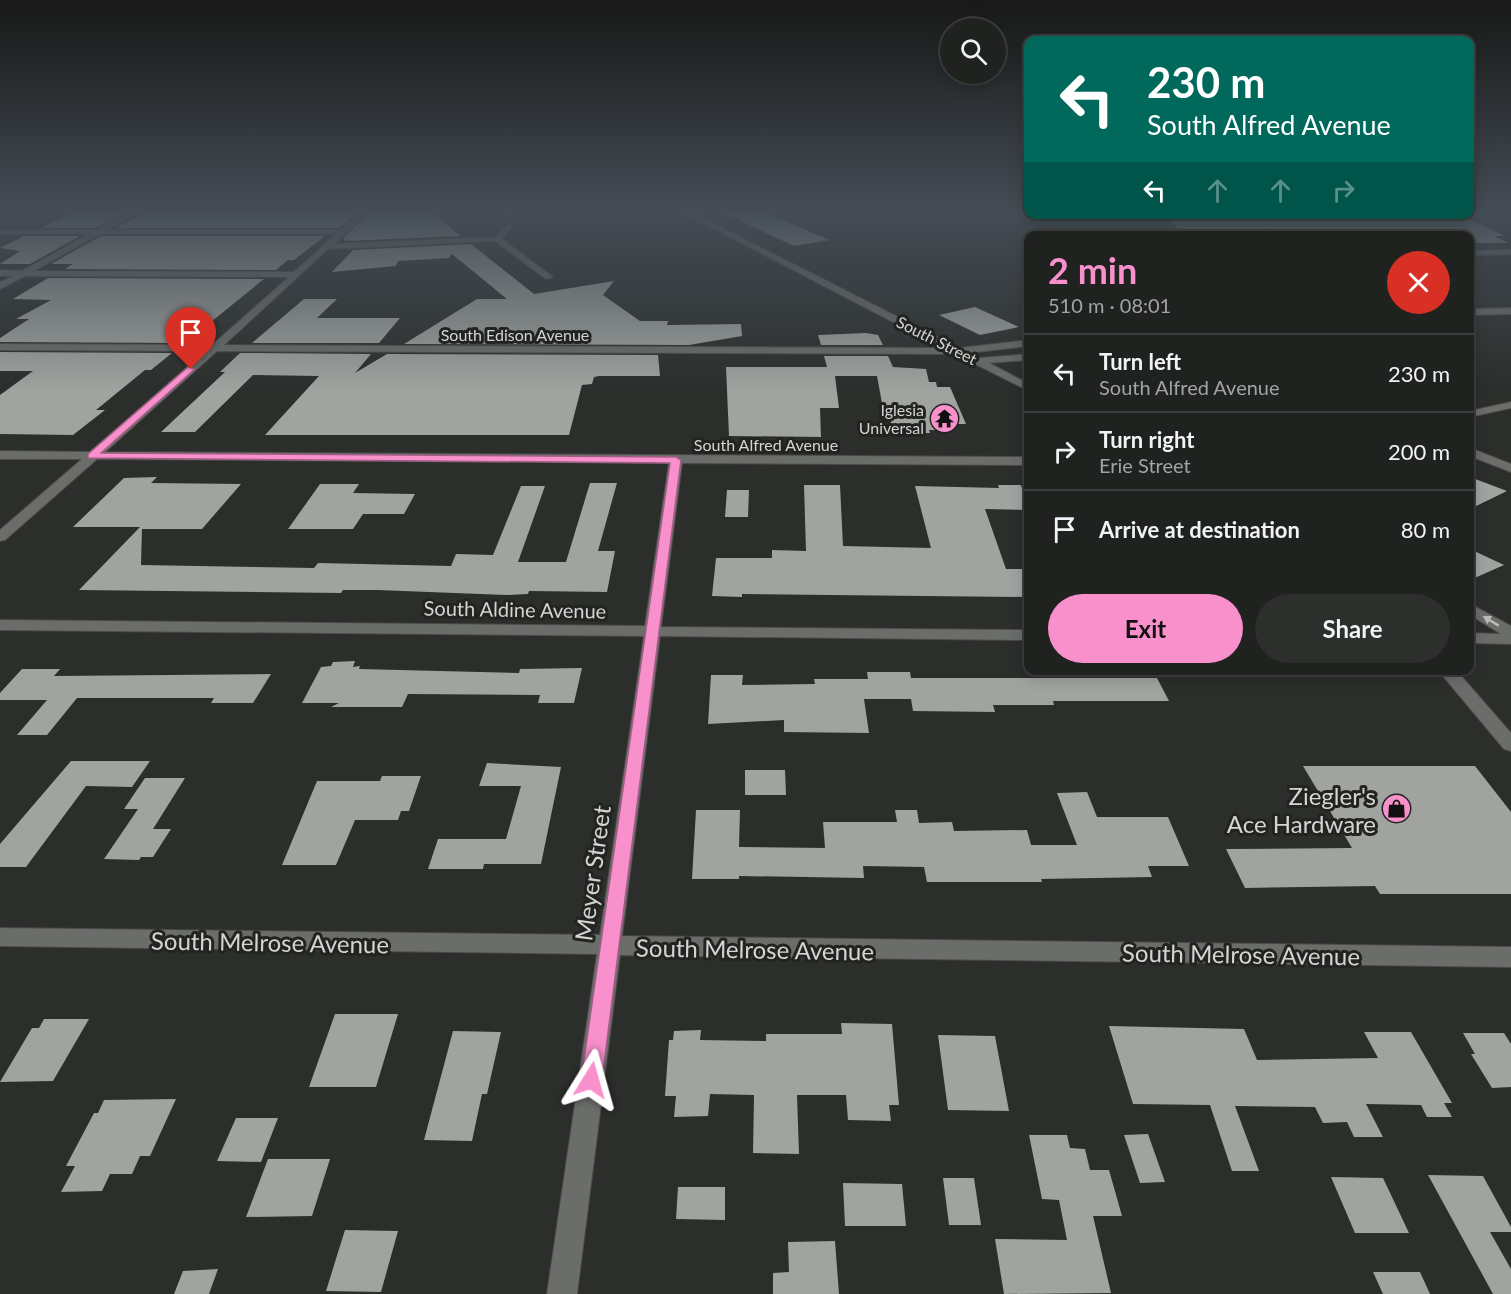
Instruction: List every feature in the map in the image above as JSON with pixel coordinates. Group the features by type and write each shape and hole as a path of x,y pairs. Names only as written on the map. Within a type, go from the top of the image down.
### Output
{"street":[{"path":"0,286 27,271"},
{"path":"0,537 296,271"},
{"path":"541,271 549,277"},
{"name":"South Street","path":"802,271 1024,385"},
{"path":"0,273 293,274"},
{"path":"1474,312 1511,311"},
{"name":"South Edison Avenue","path":"0,347 958,351 1024,344"},
{"path":"979,361 1024,357"},
{"path":"1474,413 1511,405"},
{"path":"1474,454 1511,468"},
{"name":"South Alfred Avenue","path":"0,455 1024,461"},
{"name":"Meyer Street","path":"562,1294 676,460"},
{"path":"1474,611 1511,634"},
{"name":"South Aldine Avenue","path":"0,625 1024,634"},
{"path":"1474,638 1511,639"},
{"path":"1450,675 1511,745"},
{"name":"South Melrose Avenue","path":"0,937 609,947 1511,957"}],"building":[{"path":"473,271 506,271 534,294 614,281 603,295 640,321 668,321 667,325 741,324 742,336 689,345 404,344 477,299 507,299"},
{"path":"48,278 264,279 185,343 0,342 0,338 29,319 16,319 51,300 13,299"},
{"path":"304,299 337,299 317,318 400,318 379,343 252,343"},
{"path":"975,307 1019,327 980,335 939,315"},
{"path":"866,333 878,335 883,345 821,345 818,335"},
{"path":"0,352 172,353 151,370 145,370 96,410 105,410 73,435 0,434 0,395 33,371 0,371"},
{"path":"240,353 371,354 355,373 387,354 658,355 660,376 594,377 592,384 582,385 569,435 265,435 319,376 253,375 195,432 161,432 225,372 220,372"},
{"path":"824,356 888,356 893,367 926,369 929,382 936,382 937,387 950,387 966,424 949,424 948,430 929,430 930,433 906,433 905,429 892,429 889,414 884,414 877,376 835,376 839,408 820,408 821,437 729,436 726,367 827,367"},
{"path":"157,477 151,483 241,484 202,529 142,529 141,565 314,568 318,563 451,566 456,554 493,555 521,486 545,486 518,562 566,562 590,483 617,483 598,551 615,551 607,592 529,591 528,594 506,595 377,590 343,590 341,593 79,590 140,527 73,527 124,478"},
{"path":"1474,479 1507,491 1474,507"},
{"path":"320,484 359,484 353,493 415,494 404,514 363,514 353,529 288,529"},
{"path":"804,485 840,485 843,546 931,548 915,486 999,488 998,485 1021,485 1024,494 1024,510 985,509 1006,569 1024,569 1024,597 742,594 742,597 712,596 716,558 772,558 772,550 806,551"},
{"path":"727,490 749,490 748,517 725,517"},
{"path":"1474,551 1504,565 1474,578"},
{"path":"355,661 353,667 360,666 359,669 519,673 520,669 582,668 574,703 538,703 540,695 408,694 402,707 331,707 339,703 302,703 321,667 331,666 333,662"},
{"path":"22,669 60,669 54,676 271,674 253,703 211,703 214,698 77,698 47,735 17,735 47,700 0,700 0,693"},
{"path":"867,672 910,672 911,678 1157,678 1169,701 1053,701 1054,705 993,705 995,712 913,711 911,699 864,699 869,733 784,732 784,720 708,724 711,675 743,675 742,685 815,684 814,679 868,679"},
{"path":"71,761 150,761 132,787 86,786 26,867 0,867 0,844"},
{"path":"487,763 561,767 541,864 484,864 483,869 428,869 438,839 506,839 521,786 479,786"},
{"path":"1303,766 1475,766 1511,812 1511,894 1380,894 1375,886 1245,888 1226,849 1352,848"},
{"path":"745,770 785,770 786,795 745,795"},
{"path":"382,776 421,776 409,811 401,811 398,820 355,820 336,865 282,865 317,781 380,781"},
{"path":"145,778 185,778 153,829 171,829 153,857 141,857 139,860 104,859 138,809 124,809"},
{"path":"1087,792 1097,817 1168,817 1189,866 1148,866 1152,877 1041,879 1042,882 927,882 924,867 863,866 864,878 739,876 739,879 692,879 696,810 740,810 739,847 825,848 823,822 897,822 895,810 917,810 919,823 952,822 954,831 1027,830 1031,845 1077,845 1057,793"},
{"path":"335,1014 398,1014 376,1087 309,1087"},
{"path":"44,1019 89,1019 53,1081 0,1082 32,1028 39,1028"},
{"path":"841,1023 892,1024 899,1105 889,1105 891,1121 848,1120 846,1095 797,1095 799,1154 753,1153 754,1095 710,1094 708,1116 674,1117 676,1096 665,1096 669,1040 673,1040 674,1031 701,1030 700,1040 766,1041 766,1034 842,1034"},
{"path":"1109,1026 1244,1029 1257,1060 1378,1058 1364,1032 1411,1032 1452,1103 1444,1103 1452,1117 1427,1117 1421,1105 1366,1104 1383,1137 1354,1137 1347,1122 1323,1123 1315,1107 1235,1106 1259,1171 1232,1171 1210,1105 1133,1104"},
{"path":"453,1031 501,1032 487,1094 482,1094 472,1141 424,1140"},
{"path":"1463,1033 1504,1033 1511,1044 1511,1087 1492,1088 1471,1054 1475,1054"},
{"path":"938,1035 995,1036 1009,1111 948,1110"},
{"path":"176,1099 150,1156 140,1156 132,1174 110,1174 102,1191 61,1192 75,1166 66,1166 94,1113 98,1113 104,1100"},
{"path":"236,1118 278,1118 261,1162 217,1161"},
{"path":"1148,1134 1165,1182 1140,1183 1124,1135"},
{"path":"1029,1135 1067,1135 1070,1148 1085,1149 1090,1170 1109,1170 1122,1216 1093,1216 1111,1293 1004,1294 995,1239 1067,1240 1059,1200 1042,1199"},
{"path":"268,1159 330,1159 312,1216 246,1217"},
{"path":"1428,1175 1483,1176 1511,1227 1511,1232 1490,1232 1511,1269 1511,1294 1493,1294"},
{"path":"1331,1177 1383,1178 1409,1233 1355,1233"},
{"path":"943,1178 974,1178 981,1225 949,1225"},
{"path":"843,1183 902,1184 906,1226 845,1226"},
{"path":"678,1187 725,1187 725,1220 676,1219"},
{"path":"345,1230 398,1231 381,1292 326,1291"},
{"path":"835,1241 839,1294 773,1294 773,1273 789,1272 788,1242"},
{"path":"218,1269 209,1294 174,1294 183,1271"},
{"path":"1373,1272 1420,1272 1430,1294 1383,1294"}],"place":[{"name":"Iglesia Universal","path":"945,418"},
{"name":"Ziegler's Ace Hardware","path":"1397,809"}],"route":[{"path":"191,369 92,456 676,460 591,1080"}]}
